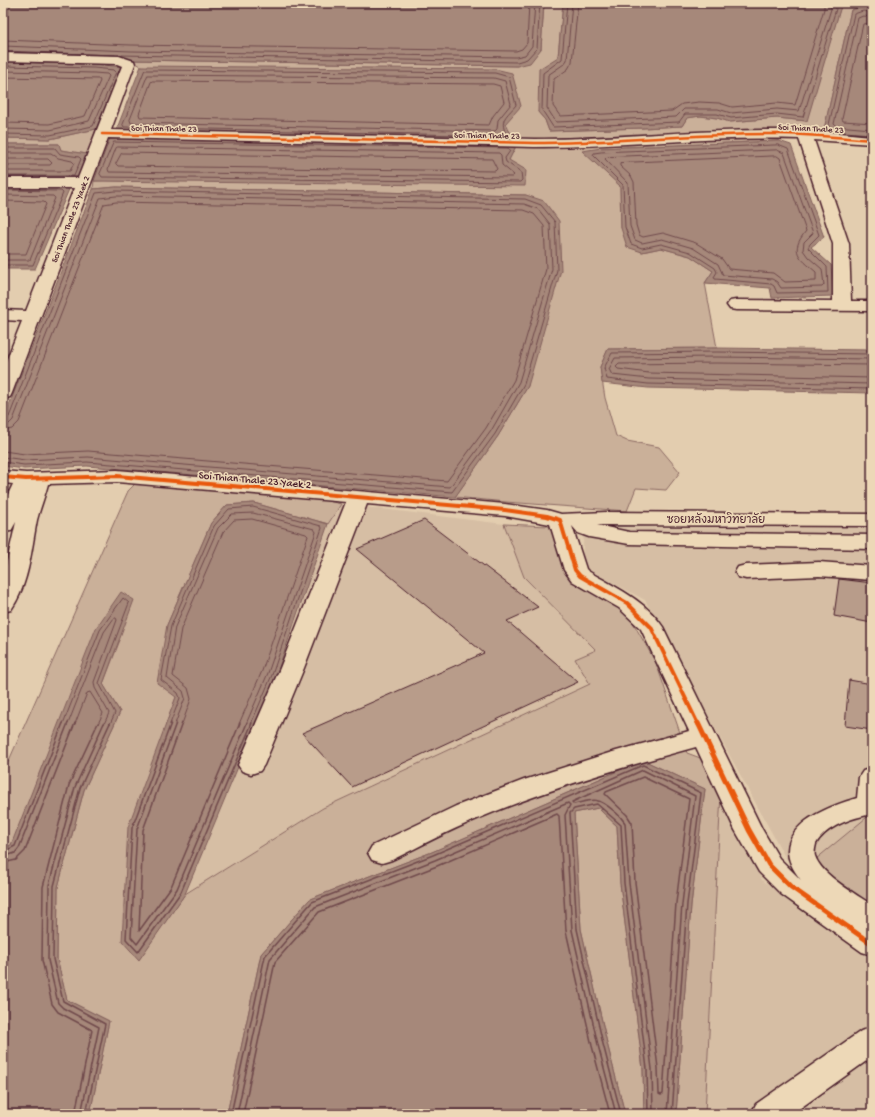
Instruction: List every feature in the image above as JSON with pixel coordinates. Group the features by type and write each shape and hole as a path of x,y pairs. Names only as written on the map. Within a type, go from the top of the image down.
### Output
{"street":[{"path":"3,57 119,60 128,63 129,66 102,134"},
{"name":"Soi Thian Thale 23","path":"102,134 534,143 622,141 688,136 805,135 872,140"},
{"name":"Soi Thian Thale 23 Yaek 2","path":"3,393 102,134"},
{"path":"805,135 841,244 842,306"},
{"path":"3,183 84,183"},
{"path":"736,305 872,306"},
{"path":"3,315 33,316"},
{"name":"Soi Thian Thale 23 Yaek 2","path":"3,478 33,479 117,476 505,510"},
{"path":"3,526 33,479"},
{"path":"3,606 16,575 33,479"},
{"path":"251,765 292,668 358,497"},
{"name":"ซอยหลังมหาวิทยาลัย","path":"505,510 563,518 872,520"},
{"path":"563,518 597,532 629,538 872,542"},
{"path":"563,518 575,570 580,576 627,603 640,613 651,627 749,830 769,865 791,887 872,944"},
{"path":"746,572 819,569 872,573"},
{"path":"382,853 478,808 542,784 630,755 704,736"},
{"path":"872,777 871,805 836,814 816,825 804,839 802,854 807,867 819,881 872,920"},
{"path":"767,1114 872,1040"}],"shaded area":[{"path":"544,3 563,3 558,57 538,112 545,120 549,131 682,126 687,118 700,116 717,118 730,122 777,118 806,121 841,5 835,3 872,3 872,8 862,7 851,10 823,134 803,132 804,129 515,140 505,124 141,66 131,60 517,66 541,49"},
{"path":"96,129 87,154 60,150 59,144 3,144 3,138 50,139"},
{"path":"779,136 779,141 601,148 620,186 621,228 642,252 661,248 690,256 713,271 705,283 717,348 608,349 600,367 605,398 616,436 627,441 659,447 680,472 666,490 636,488 627,511 455,497 498,436 528,386 526,195 116,187 93,189 94,181 509,160 517,144"},
{"path":"137,482 311,497 341,504 328,524 254,503 227,505 211,523 167,625 176,697 166,724 139,959 185,894 323,808 590,684 575,659 596,650 524,577 504,524 549,526 577,585 627,612 656,663 687,753 703,759 721,793 705,1114 676,1114 691,905 705,789 643,760 432,852 310,899 261,954 227,1114 90,1114 109,1021 67,1000 57,959 58,887 84,790 120,712 103,684 120,640 11,845 3,849 3,774 128,491"},
{"path":"341,504 504,524 524,577 596,650 590,684 323,808 185,894 276,676 328,524"},
{"path":"872,527 872,935 812,892 785,857 645,600 582,566 584,528"},
{"path":"721,793 762,880 872,959 872,1114 705,1114"},
{"path":"598,808 617,826 620,883 643,1069 644,1114 625,1114 581,929 574,813"},
{"path":"872,813 872,913 825,876 816,859"}],"water":[{"path":"3,3 544,3 541,49 530,63 517,66 131,60 3,55"},
{"path":"563,3 835,3 841,6 807,121 777,118 730,122 717,118 700,116 687,118 682,126 549,131 545,120 538,112 539,69 558,57"},
{"path":"862,7 872,8 872,138 823,134 851,10"},
{"path":"3,62 95,64 122,67 96,129 50,139 3,138"},
{"path":"141,66 495,69 512,73 521,106 505,124 515,140 116,131"},
{"path":"110,138 517,144 509,160 526,170 525,186 94,181"},
{"path":"779,141 791,145 824,237 811,247 831,265 833,296 772,298 770,288 705,283 713,271 690,256 661,248 642,252 627,247 621,228 620,186 582,151 601,148"},
{"path":"3,144 59,144 61,150 87,154 78,180 3,180"},
{"path":"3,186 70,187 35,269 3,269"},
{"path":"116,187 526,195 544,201 559,221 561,270 528,386 498,436 455,497 87,466 24,469 3,466 3,421 93,189"},
{"path":"717,348 872,350 872,393 648,388 602,383 600,367 608,349"},
{"path":"254,503 328,524 276,676 185,894 139,960 122,941 128,827 176,697 157,683 167,625 211,523 227,505"},
{"path":"121,592 134,600 103,684 120,712 84,790 58,887 57,959 67,1000 109,1021 90,1114 3,1114 3,849 11,845 96,628"},
{"path":"643,760 705,789 691,905 676,1114 644,1114 643,1069 620,883 617,826 598,808 574,813 581,929 625,1114 227,1114 261,954 310,899 432,852"}],"building":[{"path":"424,520 538,607 507,621 578,682 352,787 302,733 484,653 357,549"},
{"path":"839,579 872,583 872,623 834,616"},
{"path":"849,680 872,684 872,730 845,726"}],"cycle path":[{"path":"102,134 534,143 579,143 689,136 777,134 872,140"},
{"path":"3,477 26,479 117,476 505,510 547,516 560,520 575,570 580,576 627,603 651,627 749,830 769,865 791,887 872,944"}]}
